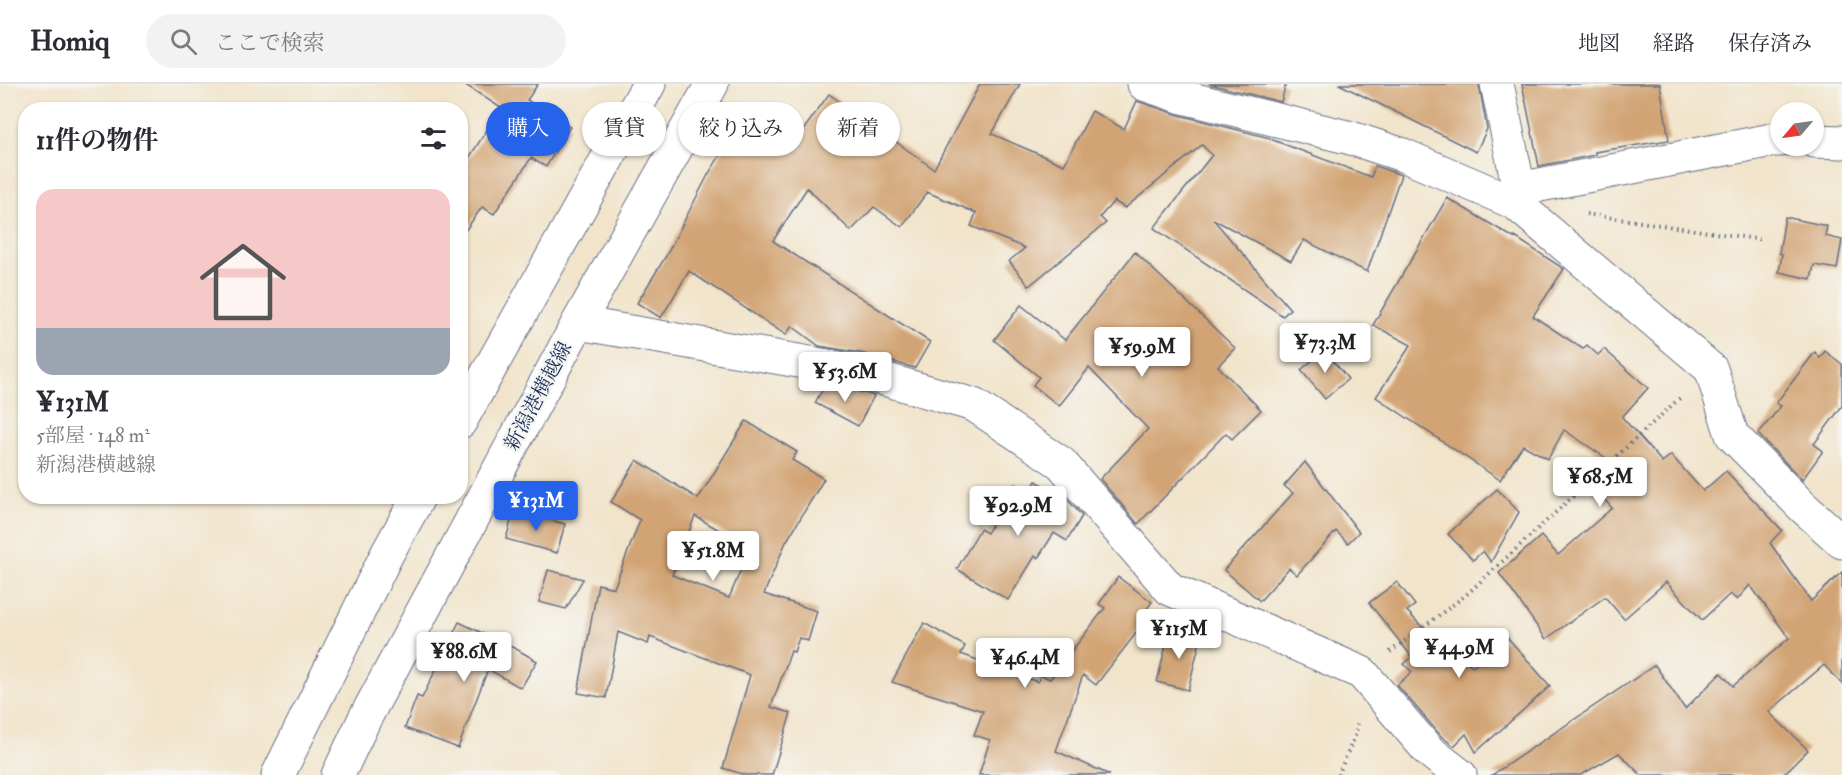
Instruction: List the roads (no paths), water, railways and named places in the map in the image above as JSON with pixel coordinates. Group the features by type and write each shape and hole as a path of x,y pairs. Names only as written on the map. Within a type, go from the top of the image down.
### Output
{"street":[{"path":"468,408 649,84"},
{"name":"新潟港横越線","path":"338,775 365,718 578,323 712,84"},
{"path":"1144,84 1183,97 1351,138 1517,196 1711,369 1732,435 1803,507 1842,542"},
{"path":"1497,84 1517,196"},
{"path":"1517,196 1644,164 1770,140"},
{"path":"1824,141 1842,142"},
{"path":"578,323 856,371 974,405 1061,464 1170,589 1362,674 1429,751 1460,775"},
{"path":"278,775 387,554 415,504"}]}
